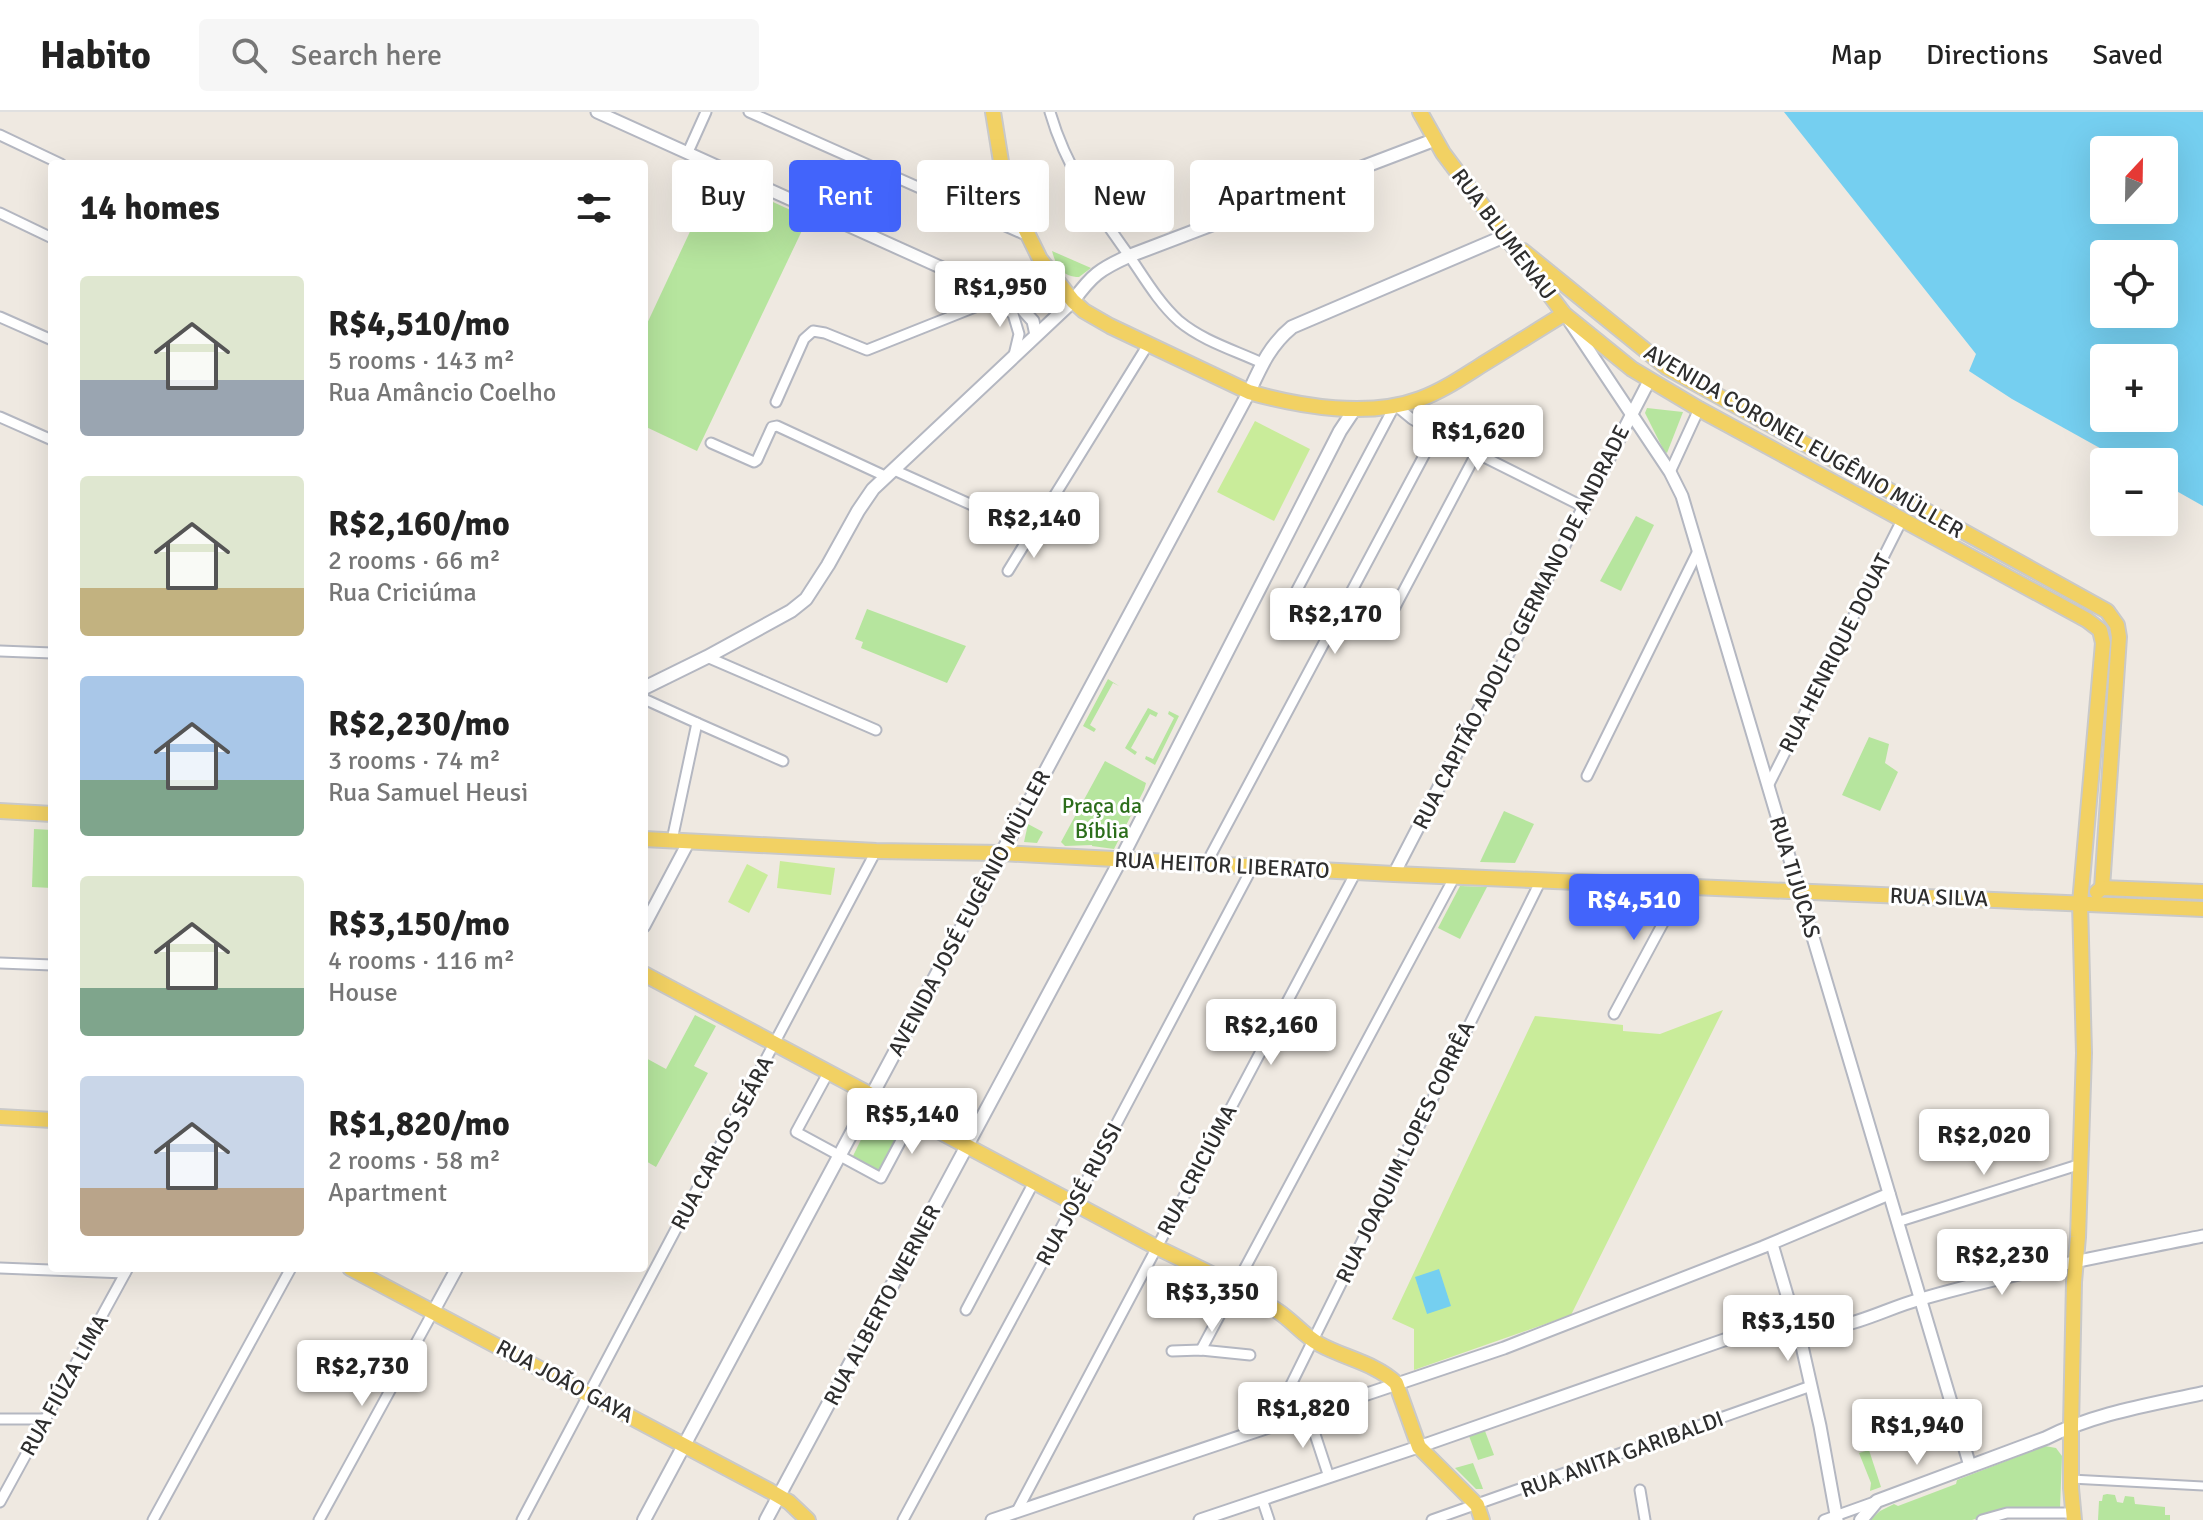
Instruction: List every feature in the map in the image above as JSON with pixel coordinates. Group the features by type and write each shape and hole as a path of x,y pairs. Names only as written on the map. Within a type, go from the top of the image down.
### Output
{"main road":[{"path":"993,112 1006,185 1028,236 1049,273 1073,301 1096,318 1249,392 1354,410 1418,400 1446,388 1564,314"},
{"name":"RUA BLUMENAU","path":"1420,112 1434,140 1564,314"},
{"path":"648,686 791,611 806,599 873,489 1073,301 1101,269 1434,140"},
{"name":"AVENIDA JOSÉ EUGÊNIO MÜLLER","path":"644,1520 1275,341 1292,327 1505,236"},
{"name":"AVENIDA CORONEL EUGÊNIO MÜLLER","path":"1505,236 1666,367 2107,611 2117,625 2119,637 2102,888"},
{"name":"AVENIDA CORONEL EUGÊNIO MÜLLER","path":"1564,314 1649,381 2087,620 2100,630 2103,643 2080,903"},
{"name":"RUA ALBERTO WERNER","path":"766,1520 1121,859 1333,443 1354,410"},
{"path":"0,811 48,814"},
{"name":"RUA HEITOR LIBERATO","path":"648,839 1799,891"},
{"path":"2074,1516 2071,1426 2084,1053 2080,903 2102,888 2203,892"},
{"name":"RUA SILVA","path":"1799,891 2203,909"},
{"path":"648,976 1074,1204 1236,1285 1282,1314 1312,1340 1374,1368 1396,1383 1419,1447 1480,1513"},
{"path":"0,1117 48,1120"},
{"name":"RUA JOÃO GAYA","path":"358,1272 779,1496 808,1520"},
{"path":"1861,1520 1877,1501 2071,1426 2101,1416 2203,1393"}],"street":[{"path":"597,112 991,290 1012,297 1073,301"},
{"path":"688,152 706,112"},
{"path":"749,112 1028,236"},
{"path":"1050,112 1069,164 1088,199 1160,300 1179,321 1208,340 1262,363"},
{"path":"0,135 53,160"},
{"path":"0,213 48,236"},
{"path":"776,402 804,339 813,331 867,350 985,303 991,290"},
{"path":"1012,297 1033,321 1036,335"},
{"path":"985,303 1013,314 1019,334 1014,355"},
{"name":"RUA TIJUCAS","path":"1564,314 1670,472 1682,496 1970,1466"},
{"path":"0,317 48,338"},
{"path":"1008,571 1149,343"},
{"name":"RUA CAPITÃO ADOLFO GERMANO DE ANDRADE","path":"1394,874 1649,381"},
{"path":"1291,601 1395,405 1436,433 1584,507"},
{"path":"1670,472 1699,409"},
{"path":"0,417 48,438"},
{"path":"711,443 754,462 772,427 777,426 1032,532"},
{"path":"1206,864 1436,433"},
{"path":"1385,626 1476,454"},
{"name":"RUA HENRIQUE DOUAT","path":"1768,786 1902,520"},
{"path":"1587,776 1698,551"},
{"path":"0,651 48,653"},
{"path":"707,657 876,730"},
{"path":"648,701 783,761"},
{"path":"672,840 697,723"},
{"path":"648,918 689,841"},
{"name":"RUA CARLOS SEÁRA","path":"522,1520 876,851"},
{"name":"RUA JOSÉ RUSSI","path":"903,1520 1253,866"},
{"name":"RUA CRICIÚMA","path":"1017,1511 1356,872"},
{"path":"1201,1350 1455,876"},
{"name":"RUA JOAQUIM LOPES CORRÊA","path":"1271,1425 1541,880"},
{"path":"1614,1014 1683,886"},
{"path":"0,963 48,965"},
{"path":"828,1073 796,1132 881,1178 913,1118"},
{"path":"1897,1222 2081,1164"},
{"path":"966,1310 1034,1182"},
{"path":"992,1520 1504,1348 1772,1244 1889,1194"},
{"path":"1200,1520 1724,1340 1849,1323 1920,1299 2203,1236"},
{"path":"1772,1244 1798,1331 1837,1518"},
{"path":"0,1268 48,1269"},
{"name":"RUA FIÚZA LIMA","path":"0,1502 125,1272"},
{"path":"153,1520 289,1272"},
{"path":"319,1520 455,1272"},
{"path":"1172,1351 1201,1350 1250,1355"},
{"name":"RUA ANITA GARIBALDI","path":"1432,1520 1480,1513 1811,1386"},
{"path":"1308,1413 1329,1477"},
{"path":"0,1419 46,1419"},
{"path":"2071,1479 2203,1486"},
{"path":"1640,1490 1645,1520"},
{"path":"1262,1499 1269,1520"},
{"path":"1824,1520 1837,1518 1877,1501"},
{"path":"1982,1520 2007,1513 2074,1516"}],"green space":[{"path":"773,202 789,209 789,232 801,232 697,451 648,428 648,321 690,232 773,232"},
{"path":"1052,251 1091,268 1079,277 1068,275 1058,266"},
{"path":"1647,408 1683,412 1667,453 1645,413"},
{"path":"1255,421 1310,449 1274,521 1217,492"},
{"path":"1636,516 1654,525 1621,591 1600,581"},
{"path":"867,609 966,646 947,683 861,648 863,642 855,639"},
{"path":"1108,679 1119,686 1113,683 1090,725 1096,729 1094,732 1083,726"},
{"path":"1148,708 1158,713 1156,717 1150,714 1131,748 1137,752 1135,755 1125,748"},
{"path":"1169,711 1179,716 1155,765 1145,759 1146,756 1153,759 1174,718 1168,714"},
{"path":"1869,737 1889,744 1885,763 1898,772 1880,811 1842,795"},
{"name":"Praça da Bíblia","path":"1105,761 1146,783 1144,790 1114,849 1092,845 1065,846 1061,842"},
{"path":"1504,811 1534,824 1515,863 1480,862"},
{"path":"1028,824 1043,832 1037,843 1024,842"},
{"path":"34,829 48,830 48,888 32,887"},
{"path":"780,861 835,868 831,895 777,888"},
{"path":"747,864 768,875 749,913 728,902"},
{"path":"1460,886 1487,887 1460,939 1438,928"},
{"path":"1723,1010 1571,1315 1414,1370 1414,1329 1392,1319 1535,1016 1623,1025 1623,1031 1660,1034"},
{"path":"695,1015 716,1026 694,1066 708,1073 656,1167 648,1162 648,1059 666,1069"},
{"path":"876,1109 905,1124 880,1173 852,1158"},
{"path":"1485,1431 1494,1455 1478,1460 1469,1436"},
{"path":"2045,1446 2056,1448 2062,1456 2060,1509 1995,1513 1972,1520 1870,1520 1894,1504 1898,1506 1956,1484 1957,1480"},
{"path":"1869,1450 1881,1487 1870,1491 1871,1483 1859,1453"},
{"path":"1473,1463 1483,1489 1476,1489 1455,1468"},
{"path":"2107,1494 2115,1495 2117,1502 2123,1503 2125,1496 2134,1497 2135,1504 2165,1507 2165,1515 2170,1515 2170,1520 2098,1520 2099,1501"}],"water":[{"path":"1784,112 2203,112 2203,506 2178,492 2178,448 2100,448 1969,371 1976,354"},
{"path":"1439,1269 1451,1306 1427,1314 1415,1277"}]}
